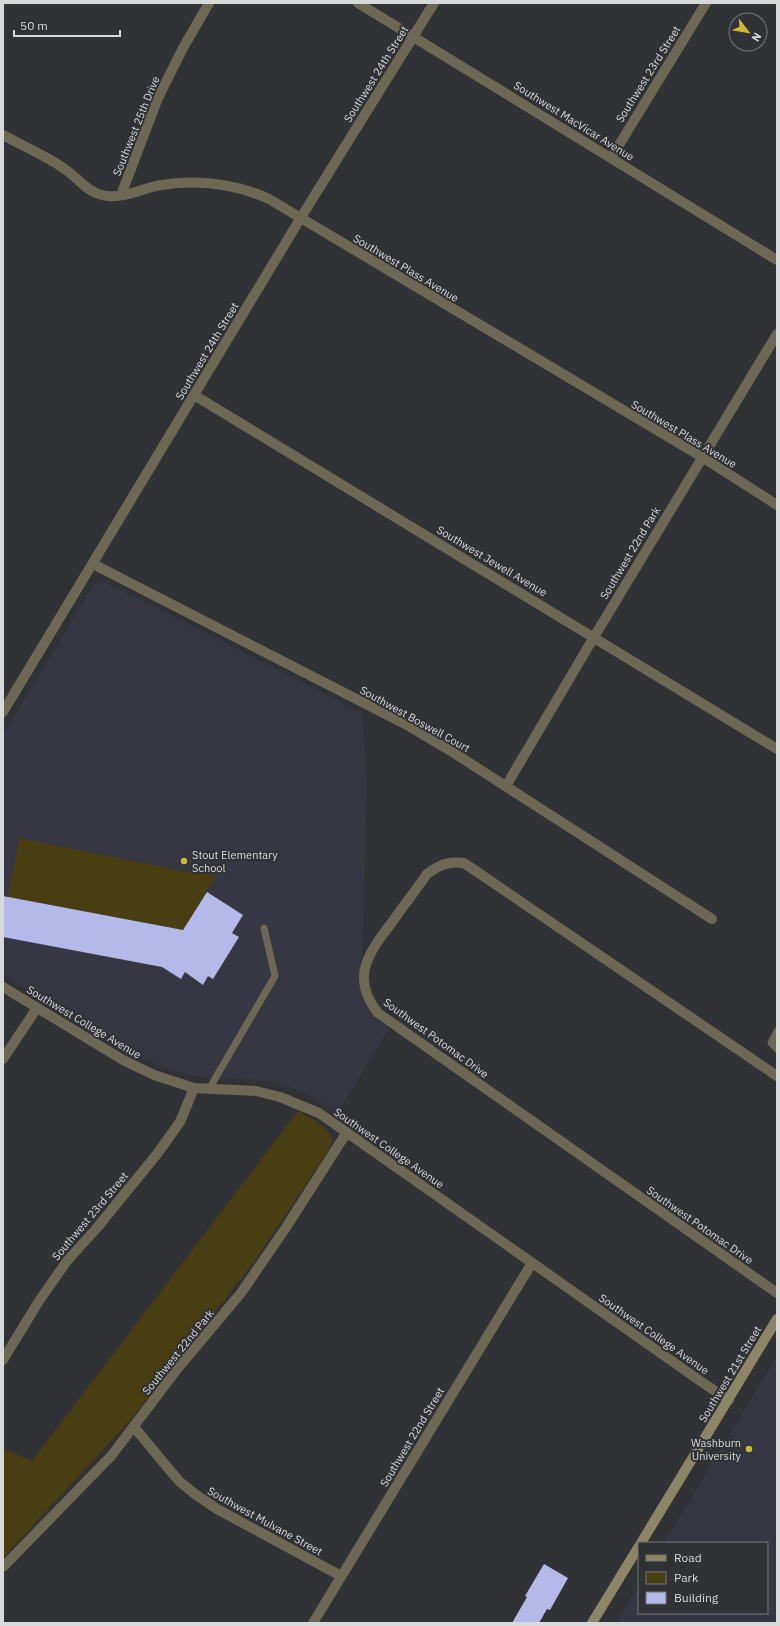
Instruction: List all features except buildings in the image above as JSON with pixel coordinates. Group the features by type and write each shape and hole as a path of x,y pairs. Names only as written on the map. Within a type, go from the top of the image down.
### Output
{"main road":[{"name":"Southwest 21st Street","path":"642,1542 777,1319"},
{"path":"592,1623 638,1548"}],"street":[{"name":"Southwest 25th Drive","path":"121,195 158,98 183,48 209,3"},
{"name":"Southwest MacVicar Avenue","path":"358,3 777,260"},
{"name":"Southwest 24th Street","path":"3,712 300,219 434,3"},
{"name":"Southwest 23rd Street","path":"611,158 706,3"},
{"name":"Southwest Plass Avenue","path":"3,136 61,166 95,194 108,196 121,195 160,185 195,183 234,186 251,191 268,199 702,458 777,505"},
{"name":"Southwest 22nd Park","path":"506,786 777,334"},
{"name":"Southwest Jewell Avenue","path":"194,395 777,749"},
{"name":"Southwest Boswell Court","path":"93,564 407,725 454,752 712,918"},
{"name":"Southwest Potomac Drive","path":"777,1076 464,863 446,863 438,866 427,874 373,948 365,967 364,983 368,1000 378,1013 777,1293"},
{"name":"Southwest College Avenue","path":"3,987 139,1069 170,1081 194,1088 256,1091 280,1097 319,1113 729,1400"},
{"path":"3,1059 37,1008"},
{"name":"Southwest 23rd Street","path":"3,1360 39,1301 67,1262 153,1160 180,1122 194,1088"},
{"name":"Southwest 22nd Park","path":"3,1567 112,1455 178,1368 241,1294 286,1229 347,1132"},
{"name":"Southwest 22nd Street","path":"313,1623 532,1263"},
{"name":"Southwest Mulvane Street","path":"134,1427 180,1482 195,1494 217,1509 341,1576"}],"lane":[{"path":"209,1089 275,976 264,928"},
{"path":"777,1032 771,1043 777,1049"}],"shaded area":[{"name":"Stout Elementary School","path":"103,582 362,713 367,780 363,941 359,981 362,998 373,1016 389,1029 338,1112 303,1092 284,1085 262,1080 194,1076 136,1056 3,975 3,734 95,583"},
{"name":"Washburn University","path":"777,1356 777,1623 616,1623 638,1586 638,1614 768,1614 768,1542 665,1542"}],"green space":[{"path":"19,838 198,874 216,876 183,930 8,897"},
{"path":"298,1111 329,1132 332,1144 325,1156 253,1263 133,1417 3,1558 3,1449 32,1461"}],"place":[{"name":"Stout Elementary School","path":"184,861"},
{"name":"Washburn University","path":"749,1449"}]}
